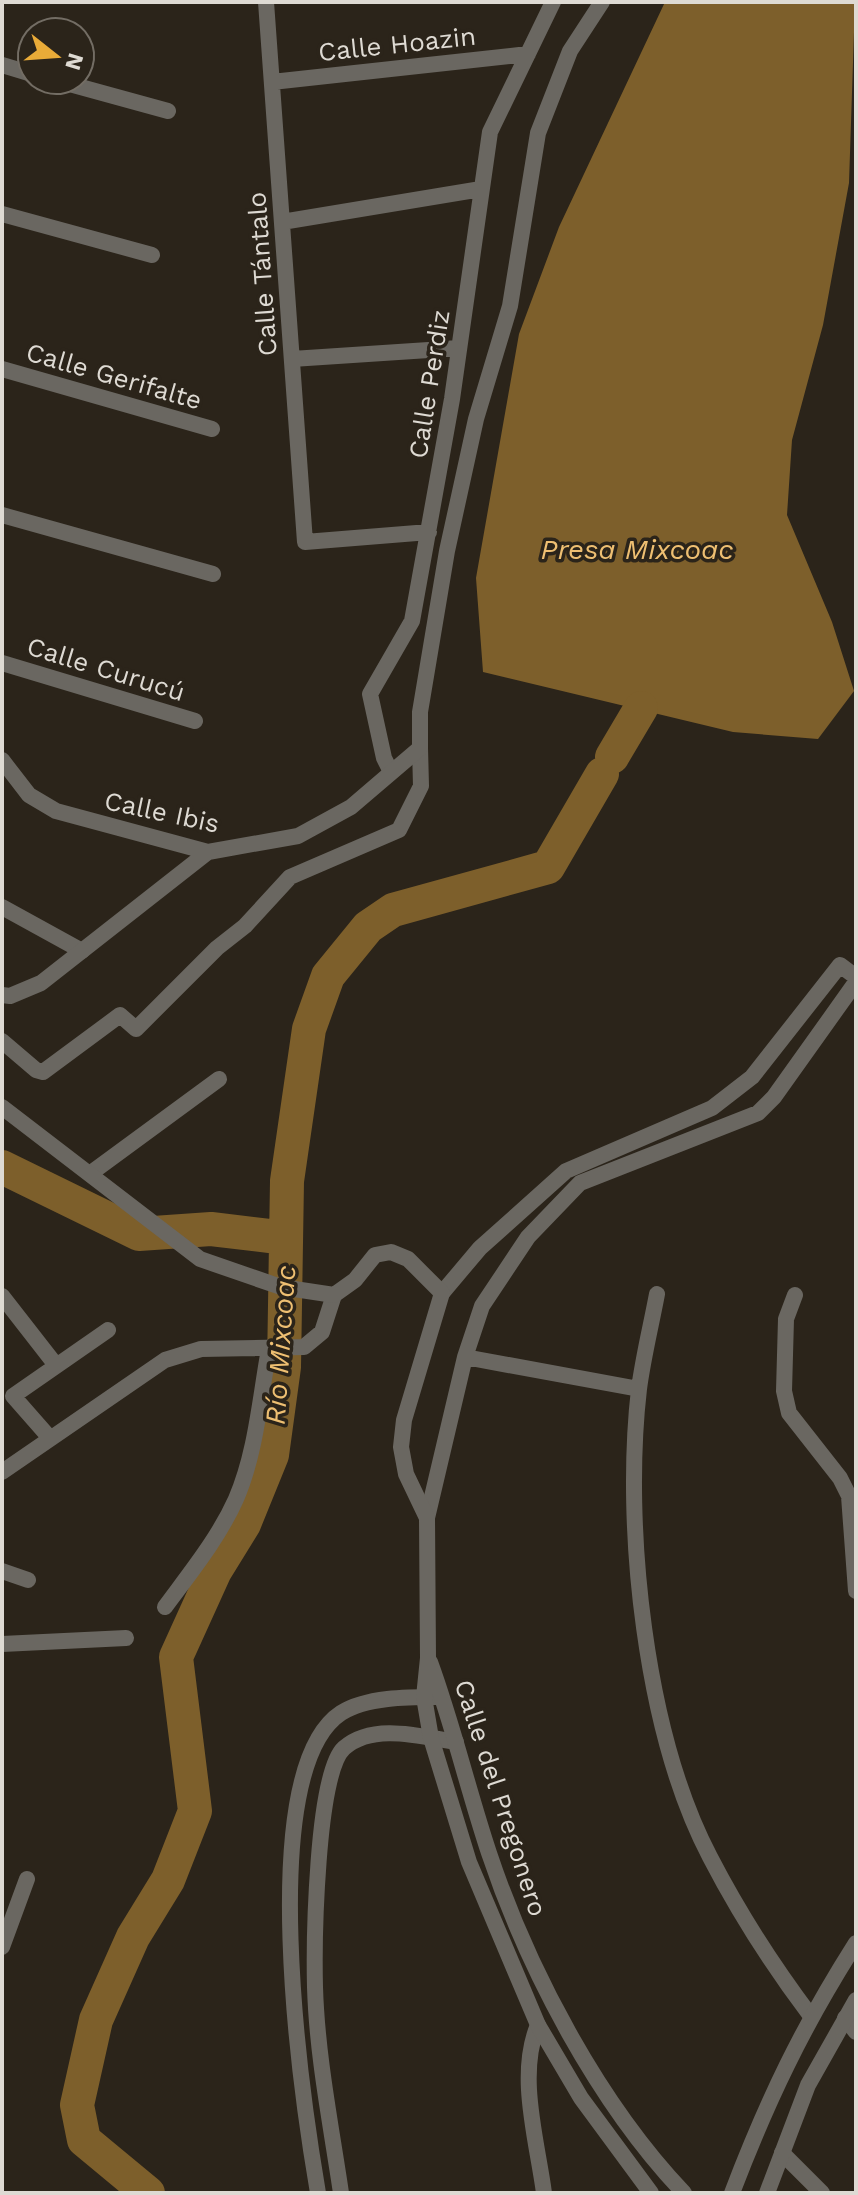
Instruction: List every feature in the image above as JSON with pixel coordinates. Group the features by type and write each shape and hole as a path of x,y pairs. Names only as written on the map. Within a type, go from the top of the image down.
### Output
{"street":[{"name":"Calle Tántalo","path":"266,2 305,542 429,532"},
{"name":"Calle Perdiz","path":"391,772 370,694 412,621 459,348 490,132 553,2"},
{"name":"Calle Perdiz","path":"2,1041 36,1070 43,1072 120,1015 136,1029 217,948 245,926 290,877 399,830 421,786 420,712 447,551 476,419 510,306 538,133 570,51 602,2"},
{"name":"Calle Hoazin","path":"272,82 528,54"},
{"path":"96,91 168,111"},
{"path":"282,222 481,189"},
{"path":"2,214 152,255"},
{"path":"292,359 459,348"},
{"name":"Calle Gerifalte","path":"2,369 212,429"},
{"path":"2,515 213,574"},
{"name":"Calle Curucú","path":"2,663 195,721"},
{"name":"Calle Ibis","path":"2,760 29,795 56,811 208,852 298,836 351,807 420,748"},
{"path":"2,995 10,996 41,983 208,852"},
{"path":"2,907 82,951"},
{"name":"Calle del Pregonero","path":"427,1518 406,1474 401,1447 422,1353 442,1293 480,1248 566,1171 712,1108 752,1077 840,965 856,980 774,1097 758,1113 580,1183 528,1237 482,1306 465,1357 427,1518 428,1658 424,1697 431,1738 469,1862 538,2025 581,2098 651,2193"},
{"path":"91,1173 219,1079"},
{"path":"2,1107 200,1259 281,1287 333,1295"},
{"path":"2,1472 165,1360 201,1349 304,1347 322,1332 333,1295 355,1280 375,1255 391,1252 408,1259 442,1293"},
{"path":"657,1294 639,1389 635,1554 646,1632 667,1732 686,1800 709,1856 810,2015"},
{"path":"795,1295 786,1319 784,1391 789,1413 840,1478 849,1496 856,1591"},
{"path":"2,1296 55,1364"},
{"path":"49,1437 13,1396 108,1330"},
{"path":"165,1607 216,1538 237,1497 254,1434 270,1349"},
{"path":"465,1357 639,1389"},
{"path":"2,1571 28,1580"},
{"path":"2,1644 126,1638"},
{"name":"Calle del Pregonero","path":"428,1658 490,1857 517,1927 556,2009 602,2086 684,2193"},
{"path":"318,2193 300,2080 291,1990 293,1844 300,1789 315,1743 342,1712 369,1703 442,1697"},
{"path":"341,2193 315,1988 326,1791 333,1764 344,1748 364,1737 386,1733 456,1742"},
{"path":"2,1947 27,1879"},
{"path":"732,2193 769,2097 810,2015 856,1943"},
{"path":"767,2193 808,2085 856,2000"},
{"path":"845,2018 856,2032"},
{"path":"538,2025 531,2043 528,2072 544,2193"},
{"path":"782,2153 822,2193"}],"water":[{"name":"Presa Mixcoac","path":"665,2 855,2 849,183 823,325 792,440 787,515 832,622 854,691 818,739 733,732 483,672 476,578 519,334 559,227"}],"waterway":[{"name":"Río Mixcoac","path":"612,757 641,708"},
{"name":"Río Mixcoac","path":"148,2193 84,2140 77,2105 96,2020 133,1937 168,1880 195,1811 176,1657 215,1571 244,1524 272,1455 284,1367 287,1181 309,1029 328,976 368,927 393,910 548,867 602,774"},
{"path":"2,1167 139,1234 211,1229 286,1238"}]}
